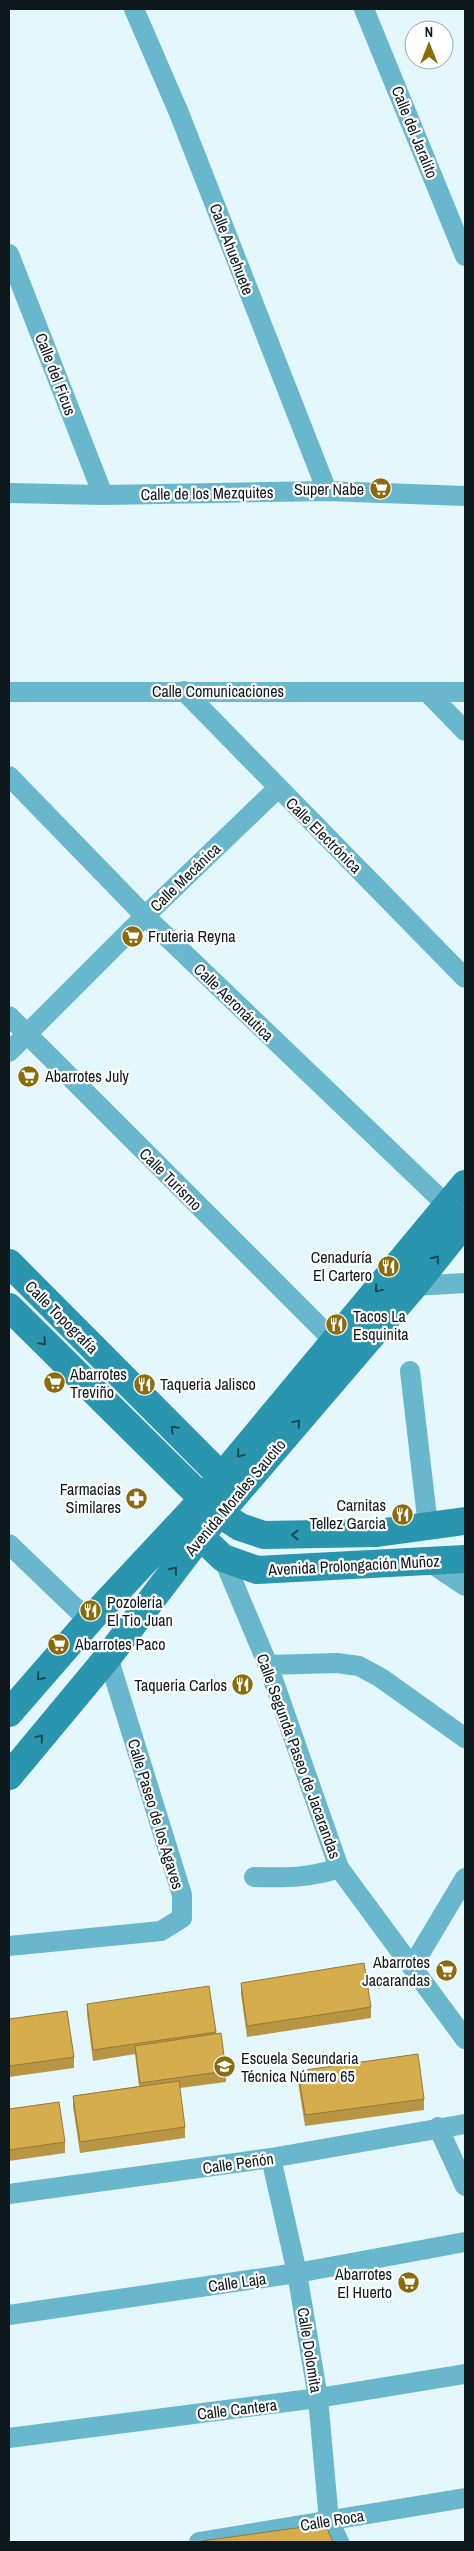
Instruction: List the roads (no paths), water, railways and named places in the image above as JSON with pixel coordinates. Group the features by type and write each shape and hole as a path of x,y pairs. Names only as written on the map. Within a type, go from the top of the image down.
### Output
{"main road":[{"name":"Avenida Morales Saucito","path":"9,1713 89,1621 211,1506 414,1286 459,1217 465,1184"},
{"name":"Avenida Morales Saucito","path":"221,1476 334,1341 459,1217"},
{"name":"Calle Topografía","path":"9,1263 221,1476"},
{"name":"Calle Topografía","path":"9,1307 211,1506"},
{"path":"200,1536 221,1476"},
{"name":"Avenida Prolongación Muñoz","path":"211,1506 240,1527 264,1535 377,1533 465,1521"},
{"name":"Avenida Morales Saucito","path":"9,1776 108,1656 200,1536"},
{"name":"Avenida Prolongación Muñoz","path":"200,1536 223,1558 257,1570 465,1559"}],"street":[{"name":"Calle Ahuehuete","path":"134,9 192,148 327,491"},
{"name":"Calle del Jaralito","path":"364,9 465,256"},
{"name":"Calle del Ficus","path":"9,254 103,495"},
{"name":"Calle de los Mezquites","path":"9,493 103,495 327,491 465,496"},
{"name":"Calle Electrónica","path":"184,691 465,978"},
{"name":"Calle Comunicaciones","path":"9,692 465,692"},
{"path":"427,692 465,731"},
{"name":"Calle Aeronáutica","path":"9,776 145,916 459,1217"},
{"name":"Calle Mecánica","path":"9,1052 145,916 278,788"},
{"name":"Calle Turismo","path":"9,1016 334,1341"},
{"path":"414,1286 465,1283"},
{"path":"410,1371 428,1526"},
{"path":"9,1544 89,1621"},
{"name":"Calle Segunda Paseo de Jacarandas","path":"223,1558 268,1665 339,1868 465,2039"},
{"path":"428,1561 465,1586"},
{"name":"Calle Paseo de los Agaves","path":"9,1946 162,1931 182,1918 182,1895 108,1656"},
{"path":"268,1665 337,1662 360,1666 381,1678 465,1738"},
{"path":"254,1877 295,1878 318,1876 339,1868"},
{"path":"412,1965 465,1878"},
{"name":"Calle Peñón","path":"9,2194 271,2158 438,2127 465,2124"},
{"path":"438,2127 465,2186"},
{"name":"Calle Dolomita","path":"271,2158 297,2273 318,2398 329,2521 339,2542"},
{"name":"Calle Laja","path":"9,2315 297,2273 465,2242"},
{"name":"Calle Cantera","path":"9,2438 318,2398 465,2374"},
{"name":"Calle Roca","path":"199,2542 465,2498"}],"place":[{"name":"Super Nabe","path":"380,489"},
{"name":"Fruteria Reyna","path":"132,936"},
{"name":"Abarrotes July","path":"29,1076"},
{"name":"Cenaduría El Cartero","path":"388,1266"},
{"name":"Tacos La Esquinita","path":"337,1325"},
{"name":"Abarrotes Treviño","path":"54,1383"},
{"name":"Taqueria Jalisco","path":"144,1384"},
{"name":"Farmacias Similares","path":"137,1498"},
{"name":"Carnitas Tellez Garcia","path":"402,1514"},
{"name":"Pozolería El Tio Juan","path":"91,1611"},
{"name":"Abarrotes Paco","path":"59,1644"},
{"name":"Taqueria Carlos","path":"243,1685"},
{"name":"Abarrotes Jacarandas","path":"446,1971"},
{"name":"Escuela Secundaria Técnica Número 65","path":"225,2067"},
{"name":"Abarrotes El Huerto","path":"408,2283"}]}
